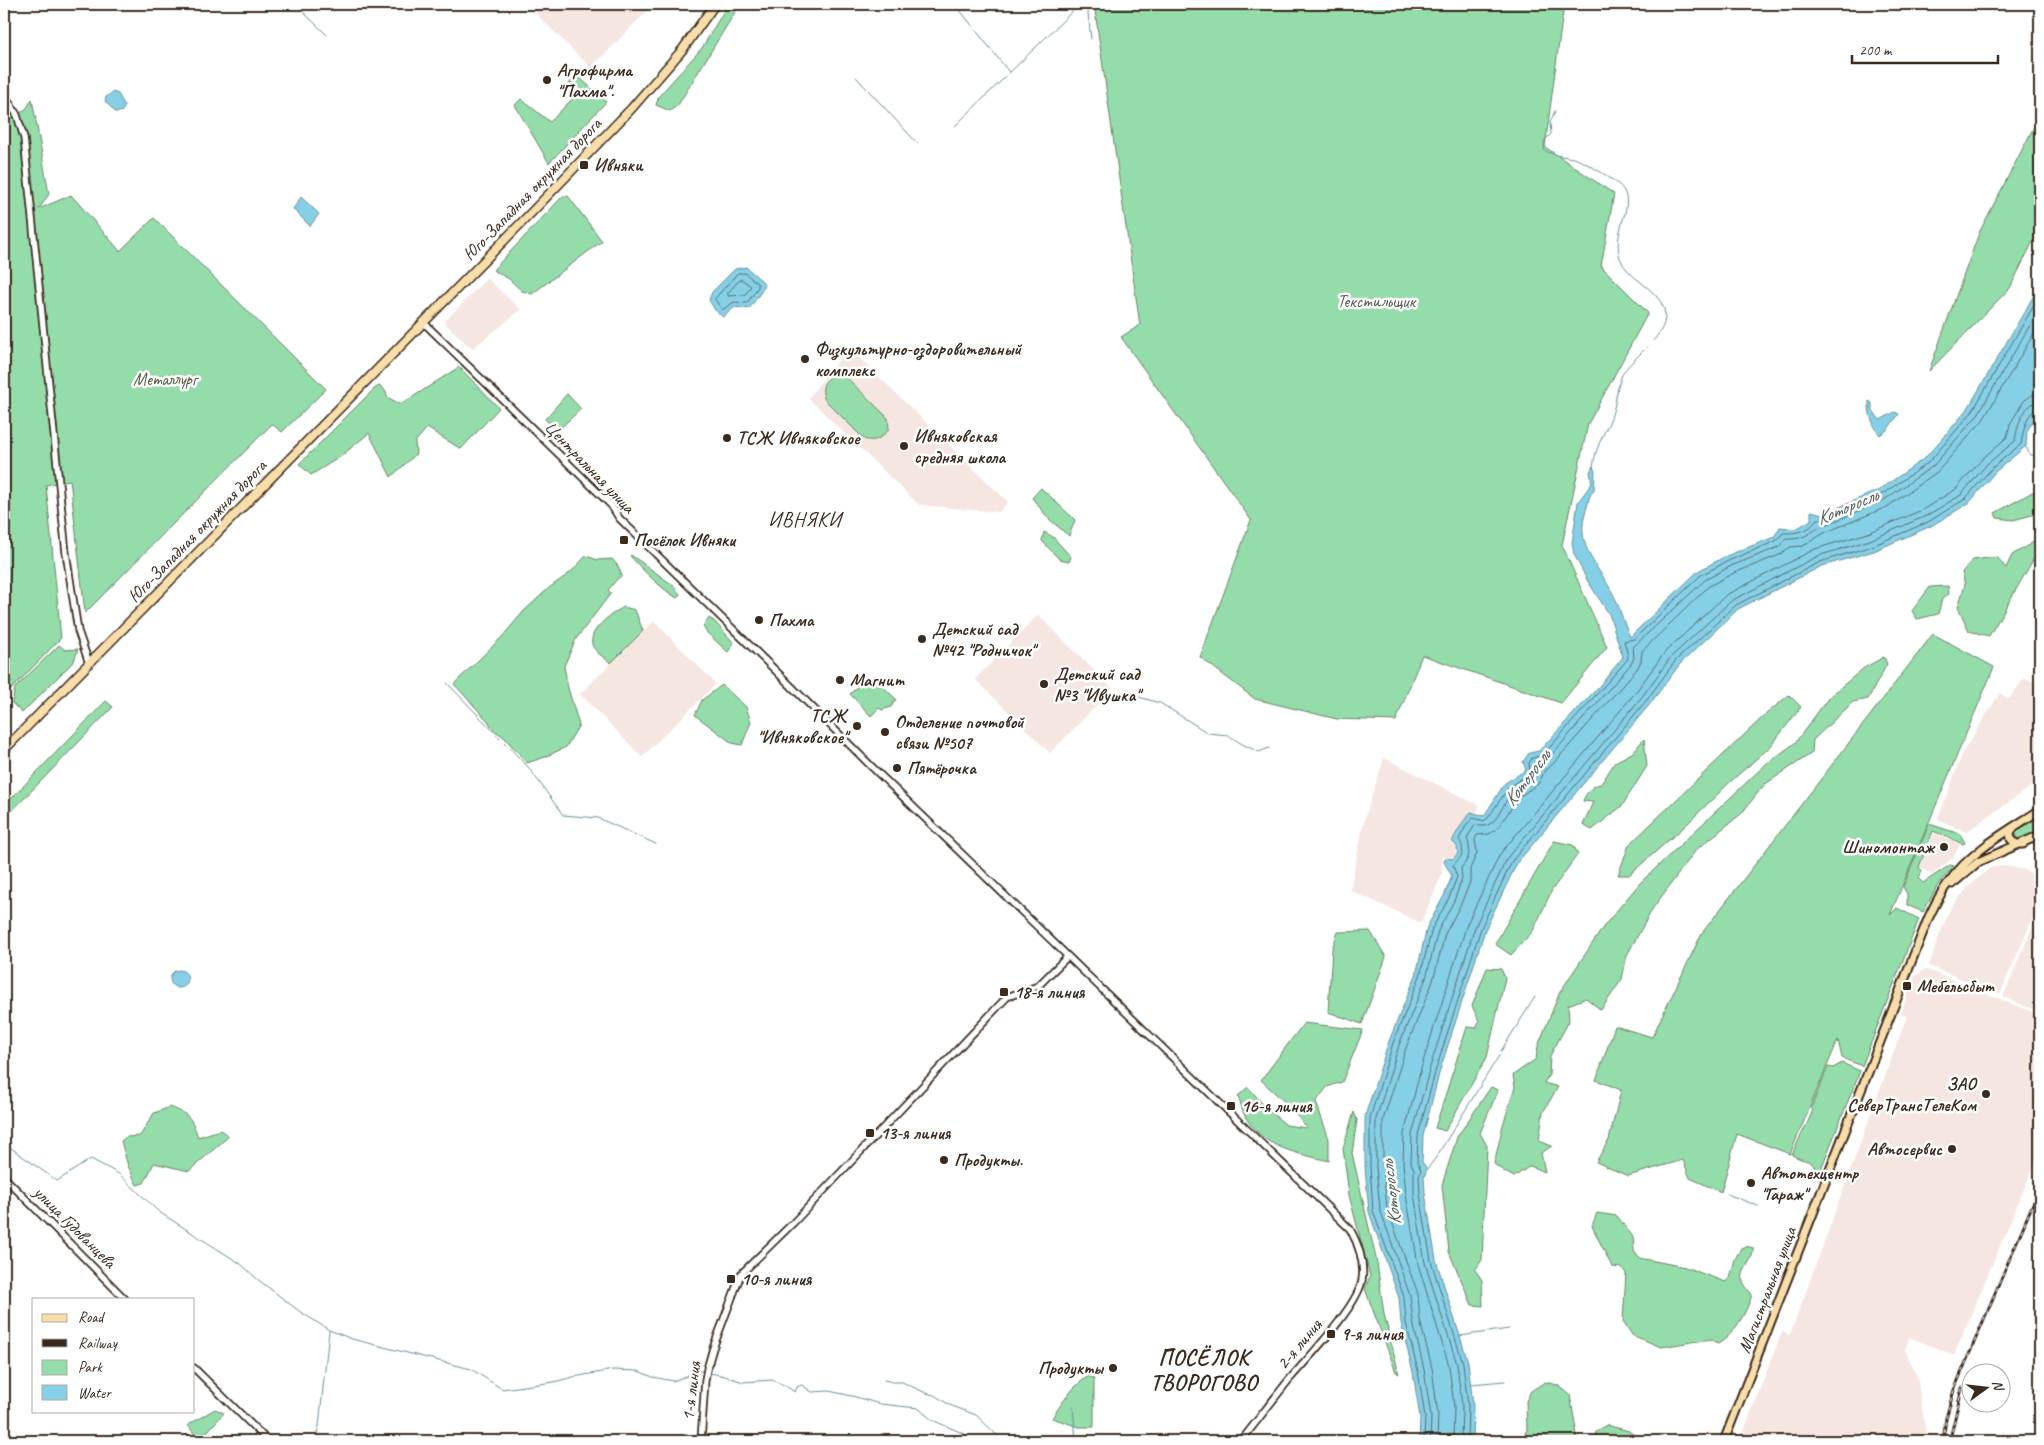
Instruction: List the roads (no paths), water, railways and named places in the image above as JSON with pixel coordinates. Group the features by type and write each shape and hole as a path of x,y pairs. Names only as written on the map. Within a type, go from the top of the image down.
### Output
{"highway":[{"name":"Юго-Западная окружная дорога","path":"4,750 528,216 655,83 683,49 715,4"}],"main road":[{"name":"Магистральная улица","path":"1724,1441 1913,953 1938,899 1975,860 2014,827 2040,810"},
{"path":"2014,827 2010,832 2011,838 2016,844 2024,844"},
{"name":"Магистральная улица","path":"1975,860 2024,844 2040,835"}],"street":[{"path":"4,94 17,115 24,138 66,553 78,631 89,663"},
{"name":"Центральная улица","path":"423,322 611,505 618,518 1067,957"},
{"name":"2-я линия","path":"1067,957 1350,1229 1360,1252 1363,1273 1359,1289 1344,1314 1241,1441"},
{"name":"1-я линия","path":"701,1441 707,1372 713,1348 741,1274 794,1222 1007,997 1038,986 1067,957"},
{"name":"улица Гудованцева","path":"4,1177 124,1298"},
{"path":"195,1369 268,1441"}],"water":[{"path":"113,92 118,94 125,106 122,111 116,113 105,101 106,97"},
{"path":"301,197 319,214 310,226 293,209"},
{"path":"746,267 765,286 749,309 735,307 723,317 715,310 709,300 712,292 735,269"},
{"name":"Которосль","path":"2040,285 2040,409 2027,431 2026,446 1995,472 1969,503 1931,526 1874,551 1822,566 1738,609 1680,664 1650,704 1517,863 1485,930 1440,1070 1423,1136 1422,1162 1427,1169 1424,1177 1425,1193 1436,1260 1468,1362 1473,1405 1472,1441 1419,1441 1420,1418 1413,1372 1401,1323 1399,1298 1369,1212 1365,1167 1365,1116 1389,1041 1416,975 1427,927 1444,896 1452,876 1444,862 1445,858 1453,859 1458,853 1457,846 1452,841 1471,812 1484,816 1505,783 1526,770 1523,762 1529,753 1539,751 1601,684 1623,657 1609,614 1587,580 1574,554 1572,543 1578,502 1592,483 1590,472 1593,466 1595,472 1594,490 1589,498 1583,521 1583,534 1590,556 1616,600 1630,637 1698,571 1726,556 1774,537 1780,527 1796,529 1811,520 1811,511 1823,514 1879,490 1925,458 1967,410"},
{"path":"1869,401 1872,403 1872,410 1880,420 1895,412 1899,414 1887,430 1880,435 1875,428 1869,410"},
{"path":"175,970 183,970 188,975 186,986 175,988 170,983 170,975"}],"waterway":[{"path":"295,4 327,35"},
{"path":"955,4 1009,72"},
{"path":"955,126 1080,4"},
{"path":"1087,4 1091,39"},
{"path":"856,77 918,144"},
{"path":"1555,111 1550,123 1551,134 1544,141 1544,150 1555,155 1583,162 1622,188 1627,203 1618,241 1620,258 1629,272 1655,295 1664,309 1665,319 1657,336 1633,360 1621,377 1613,413 1598,447 1593,467"},
{"path":"2026,447 2030,455 2040,456"},
{"path":"447,683 529,768 563,815 598,818 656,844"},
{"path":"1128,694 1160,703 1208,733 1228,735 1259,752 1269,748"},
{"path":"1501,1051 1535,997"},
{"path":"1427,1169 1500,1054"},
{"path":"4,1143 57,1181 91,1159 119,1174 159,1212 241,1264 299,1311 329,1330 352,1339 471,1369 502,1389 554,1382 613,1370 638,1371 653,1377 673,1381 703,1371"},
{"path":"1727,1194 1758,1206"},
{"path":"1460,1336 1509,1329"},
{"path":"315,1441 319,1426 329,1331"},
{"path":"710,1373 743,1382 772,1380 795,1392 797,1387 802,1385 812,1392 829,1391 880,1404 918,1408 932,1420 981,1441"},
{"path":"884,1380 902,1382 976,1415 1003,1441"},
{"path":"1471,1384 1505,1381"},
{"path":"1073,1407 1076,1441"}],"railway":[{"path":"1943,1441 1946,1418 1954,1390 2040,1187"},
{"path":"1950,1439 1962,1388"}],"place":[{"name":"Агрофирма \"Пахма\".","path":"547,80"},
{"name":"Ивняки","path":"584,165"},
{"name":"Физкультурно-оздоровительный комплекс","path":"805,359"},
{"name":"ТСЖ Ивняковское","path":"727,438"},
{"name":"Ивняковская средняя школа","path":"904,446"},
{"name":"Посёлок Ивняки","path":"624,540"},
{"name":"Пахма","path":"759,620"},
{"name":"Детский сад №42 \"Родничок\"","path":"922,639"},
{"name":"Магнит","path":"840,680"},
{"name":"Детский сад №3 \"Ивушка\"","path":"1044,684"},
{"name":"ТСЖ \"Ивняковское\"","path":"857,726"},
{"name":"Отделение почтовой связи №507","path":"885,732"},
{"name":"Пятёрочка","path":"897,768"},
{"name":"Шиномонтаж","path":"1944,847"},
{"name":"Мебельсбыт","path":"1907,986"},
{"name":"18-я линия","path":"1004,992"},
{"name":"ЗАО СеверТрансТелеКом","path":"1986,1094"},
{"name":"16-я линия","path":"1231,1106"},
{"name":"13-я линия","path":"870,1133"},
{"name":"Автосервис","path":"1952,1149"},
{"name":"Продукты.","path":"944,1160"},
{"name":"Автотехцентр \"Гараж\"","path":"1751,1183"},
{"name":"10-я линия","path":"731,1279"},
{"name":"9-я линия","path":"1331,1334"},
{"name":"Продукты","path":"1113,1368"}],"district":[{"name":"ИВНЯКИ","path":"805,519"},
{"name":"ПОСЁЛОК ТВОРОГОВО","path":"1204,1370"}],"park label":[{"name":"Текстильщик","path":"1376,301"},
{"name":"Металлург","path":"165,379"}]}
